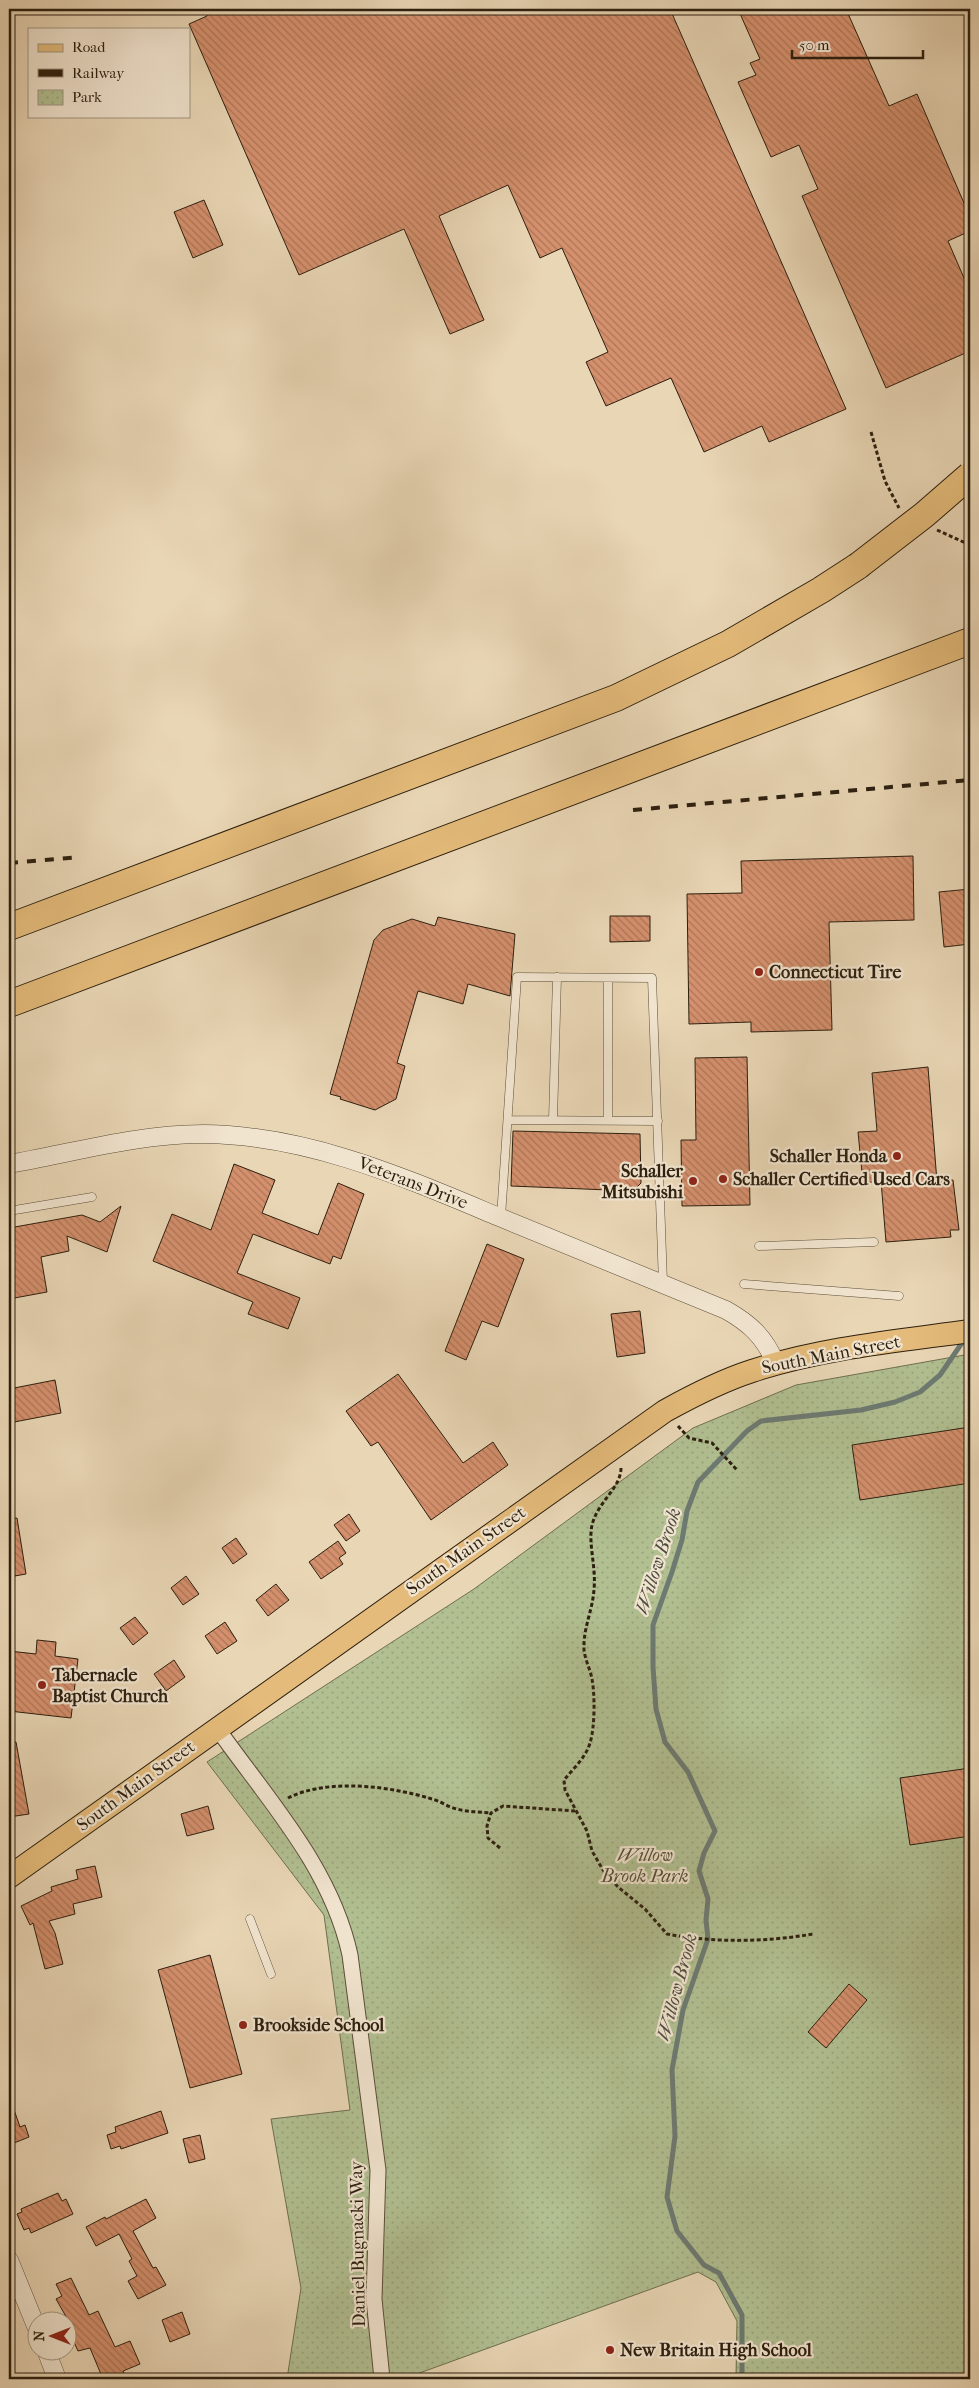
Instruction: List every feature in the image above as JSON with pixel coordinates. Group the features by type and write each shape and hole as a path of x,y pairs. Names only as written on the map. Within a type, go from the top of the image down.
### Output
{"highway":[{"path":"9,927 616,698 728,644 814,594 858,566 917,521 970,476"},
{"path":"9,1004 970,641"}],"main road":[{"name":"South Main Street","path":"9,1877 646,1422 726,1381 776,1364 829,1353 960,1333"}],"street":[{"name":"Veterans Drive","path":"9,1164 121,1143 179,1135 210,1134 269,1138 324,1150 366,1164 501,1217 663,1283 743,1320 757,1331 768,1346 776,1364"},
{"name":"Daniel Bugnacki Way","path":"217,1728 275,1805 313,1864 345,1932 350,1955 378,2170 374,2284 382,2379"},
{"path":"9,2260 29,2310"},
{"path":"50,2360 57,2379"}],"lane":[{"path":"501,1217 517,977 652,978 663,1283"},
{"path":"554,1120 557,978"},
{"path":"608,978 608,1120"},
{"path":"508,1120 658,1121"},
{"path":"9,1211 92,1197"},
{"path":"759,1246 874,1242"},
{"path":"744,1284 899,1296"},
{"path":"250,1919 271,1974"}],"path":[{"path":"675,1423 689,1438 712,1442 736,1470"},
{"path":"621,1468 621,1475 616,1485 594,1516 591,1532 596,1569 584,1646 592,1679 594,1720 590,1744 564,1780 565,1790 603,1870 618,1887 645,1909 667,1934 703,1940 779,1939 814,1934"},
{"path":"275,1805 297,1794 348,1785 409,1794 432,1799 457,1809 492,1813"},
{"path":"500,1848 488,1838 487,1826 492,1813 503,1806 575,1811"}],"green space":[{"name":"Willow Brook Park","path":"970,1354 970,2379 736,2379 737,2321 716,2282 698,2272 403,2379 287,2379 301,2288 271,2119 350,2110 324,1915 207,1762 474,1589 693,1428 796,1385"}],"building":[{"path":"204,9 670,9 846,409 769,442 762,426 704,452 671,378 606,406 586,362 608,352 562,248 540,258 508,185 439,216 484,320 450,334 404,229 299,275 189,24 207,16"},
{"path":"738,9 846,9 889,106 917,94 970,217 970,231 948,241 970,292 970,351 886,388 802,196 818,189 799,145 771,157 738,82 756,75 750,63 760,59"},
{"path":"204,200 223,245 193,258 174,212"},
{"name":"Connecticut Tire","path":"913,856 914,920 829,922 832,1030 751,1032 751,1022 689,1024 687,894 742,893 741,861"},
{"path":"970,889 970,944 944,947 939,892"},
{"path":"610,916 650,916 650,941 610,942"},
{"path":"438,917 515,934 510,996 468,984 463,1004 418,991 397,1063 405,1066 396,1099 375,1110 330,1094 374,940 383,930 412,919 435,926"},
{"path":"747,1057 750,1205 682,1206 681,1140 696,1140 695,1058"},
{"name":"Schaller Honda","path":"928,1067 937,1182 953,1180 959,1230 950,1230 951,1237 886,1242 881,1181 863,1183 858,1132 877,1131 872,1073"},
{"path":"513,1131 640,1134 641,1183 633,1191 511,1186"},
{"path":"234,1164 275,1180 262,1213 318,1235 338,1183 364,1194 341,1259 333,1256 330,1264 253,1234 237,1273 300,1298 288,1329 248,1314 253,1302 153,1261 172,1214 211,1230"},
{"path":"121,1206 107,1252 67,1236 69,1251 41,1257 47,1292 9,1299 9,1228 82,1215 100,1222"},
{"path":"487,1244 524,1259 498,1327 482,1321 466,1360 445,1351"},
{"path":"640,1311 645,1353 617,1357 611,1314"},
{"path":"398,1374 463,1463 493,1442 508,1465 431,1520 378,1442 371,1446 346,1411"},
{"path":"55,1380 61,1413 9,1423 9,1389"},
{"path":"970,1427 970,1483 860,1500 852,1445"},
{"path":"349,1514 360,1531 346,1541 334,1525"},
{"path":"17,1518 26,1574 9,1577 9,1519"},
{"path":"236,1538 247,1554 233,1564 222,1548"},
{"path":"338,1541 346,1553 339,1558 343,1564 321,1579 309,1562"},
{"path":"186,1576 199,1594 183,1605 171,1588"},
{"path":"276,1584 289,1600 268,1616 256,1600"},
{"path":"135,1617 148,1633 133,1645 120,1628"},
{"path":"225,1622 237,1641 217,1654 205,1636"},
{"name":"Tabernacle Baptist Church","path":"37,1640 56,1642 55,1656 78,1659 71,1718 9,1711 9,1651 36,1654"},
{"path":"174,1660 185,1677 166,1691 154,1674"},
{"path":"9,1742 16,1742 29,1814 9,1817"},
{"path":"970,1768 970,1836 910,1845 900,1778"},
{"path":"208,1806 214,1829 187,1836 181,1814"},
{"path":"95,1866 102,1897 73,1904 75,1914 49,1921 55,1933 63,1964 45,1969 33,1923 30,1925 21,1906 52,1891 51,1887 78,1879 76,1870"},
{"path":"210,1955 242,2074 190,2088 158,1970"},
{"path":"849,1984 867,2000 826,2048 808,2032"},
{"path":"9,2101 11,2101 20,2127 25,2125 29,2137 9,2145"},
{"path":"161,2111 168,2133 121,2149 120,2146 111,2149 107,2135 116,2132 115,2127"},
{"path":"200,2135 205,2159 189,2163 183,2139"},
{"path":"58,2193 62,2201 66,2199 73,2214 31,2233 29,2228 24,2230 17,2214 22,2212 21,2209"},
{"path":"146,2199 156,2218 133,2231 153,2268 156,2267 166,2285 138,2299 128,2281 137,2276 129,2261 132,2259 119,2234 96,2246 86,2227"},
{"path":"71,2278 89,2315 98,2311 115,2347 130,2341 140,2364 123,2371 125,2375 116,2379 103,2379 90,2348 78,2351 78,2310 62,2310 56,2299 62,2296 56,2284"},
{"path":"182,2312 190,2334 170,2342 162,2320"}],"waterway":[{"name":"Willow Brook","path":"742,2379 742,2315 719,2273 704,2265 677,2231 667,2197 675,2136 672,2070 683,2010 708,1939 706,1920 708,1899 699,1871 704,1853 715,1831 688,1772 665,1742 656,1709 653,1625 672,1572 682,1540 687,1511 698,1482 747,1431 761,1421 861,1410 895,1402 920,1392 940,1375 966,1337"}],"railway":[{"path":"633,810 970,780"},
{"path":"9,863 80,857"}],"place":[{"name":"Connecticut Tire","path":"759,972"},
{"name":"Schaller Honda","path":"897,1156"},
{"name":"Schaller Certified Used Cars","path":"723,1179"},
{"name":"Schaller Mitsubishi","path":"693,1181"},
{"name":"Tabernacle Baptist Church","path":"42,1685"},
{"name":"Brookside School","path":"243,2025"},
{"name":"New Britain High School","path":"610,2350"}]}
